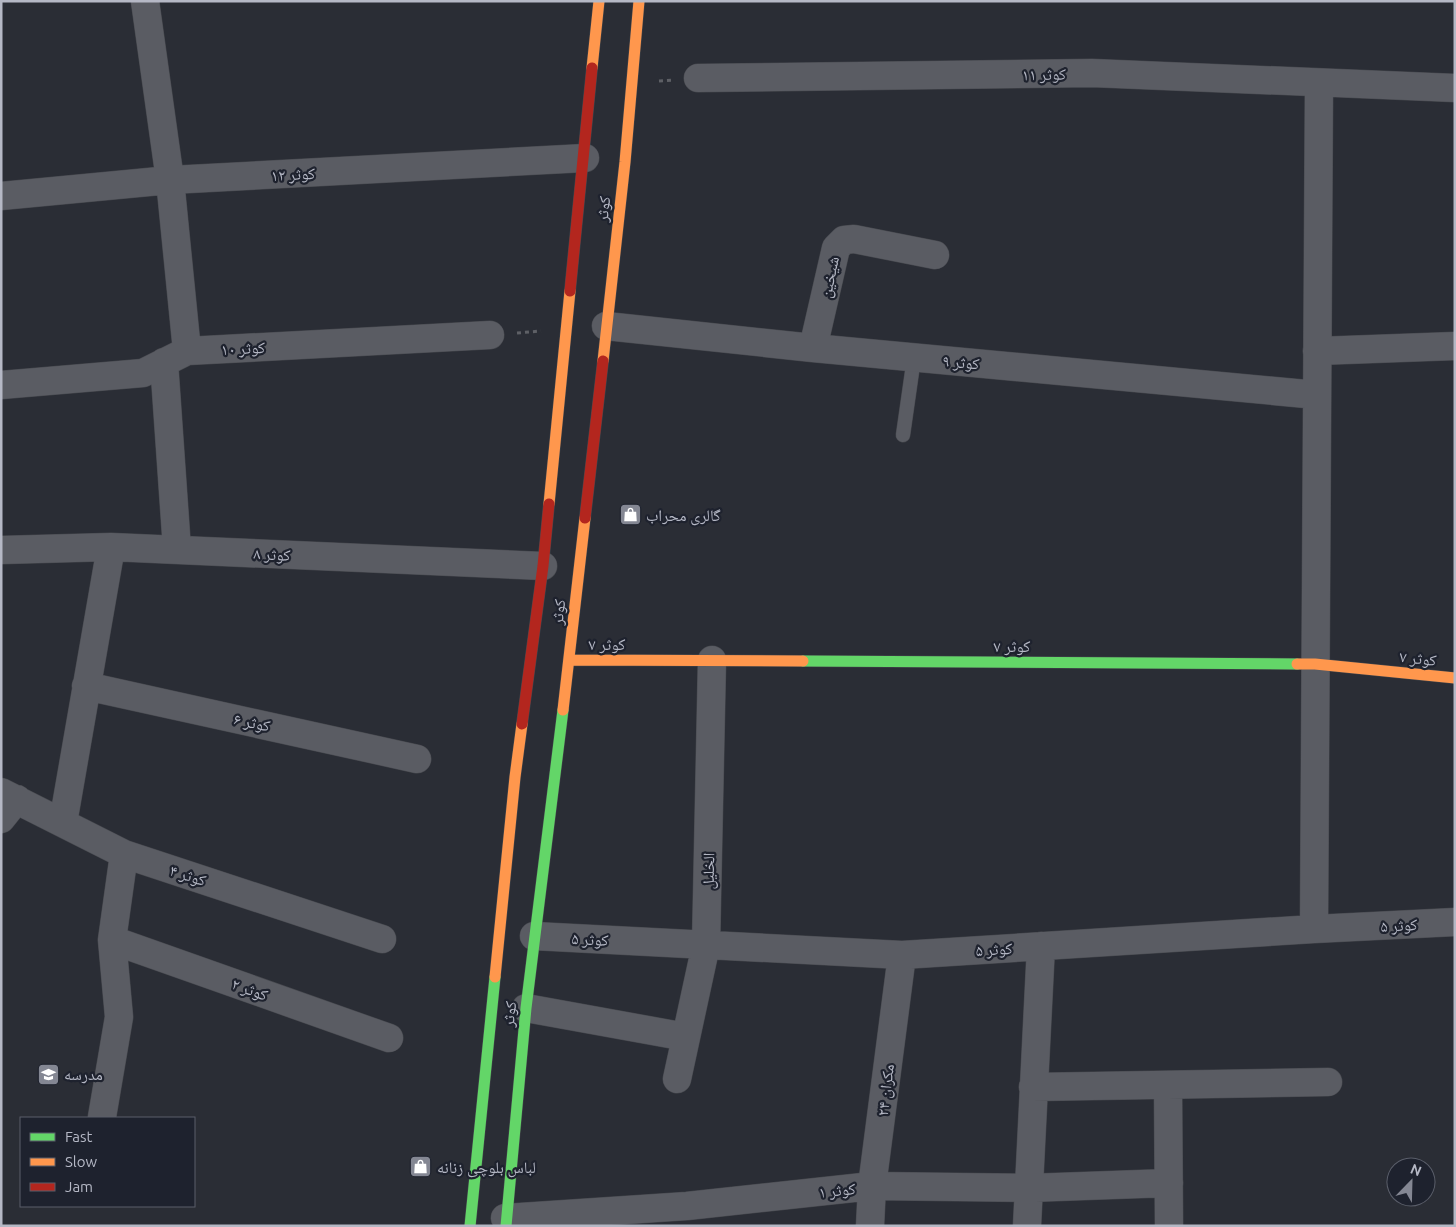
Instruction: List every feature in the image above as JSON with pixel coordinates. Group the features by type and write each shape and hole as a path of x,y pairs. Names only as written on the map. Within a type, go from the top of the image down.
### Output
{"main road":[{"name":"کوثر","path":"470,1226 515,777 543,566 585,158 599,1"},
{"name":"کوثر","path":"506,1222 526,1008 569,660 633,83 639,1"},
{"name":"کوثر ۷","path":"569,660 1315,664 1455,678"}],"street":[{"path":"145,1 170,180 176,356 178,550"},
{"name":"کوثر ۱۱","path":"698,78 1092,73 1455,88"},
{"path":"1314,929 1319,83"},
{"name":"کوثر ۱۲","path":"1,196 170,180 585,158"},
{"name":"شیخین","path":"814,348 836,248 844,240 854,239 935,255"},
{"name":"کوثر ۹","path":"606,326 914,358 1317,396"},
{"name":"کوثر ۱۰","path":"1,385 143,373 176,356 490,335"},
{"path":"1317,351 1455,346"},
{"path":"63,823 111,547"},
{"name":"کوثر ۸","path":"1,550 111,547 543,566"},
{"name":"الخلیل","path":"677,1079 706,945 712,660"},
{"name":"کوثر ۶","path":"86,686 417,759"},
{"name":"کوثر ۴","path":"6,803 63,823 124,854 382,939"},
{"path":"102,1117 119,1017 112,940 124,854"},
{"name":"کوثر ۵","path":"534,936 902,955 1455,922"},
{"name":"کوثر ۲","path":"112,940 389,1038"},
{"path":"1027,1226 1041,946"},
{"name":"مکران ۲۴","path":"870,1226 872,1186 902,955"},
{"path":"526,1008 686,1037"},
{"path":"1033,1087 1328,1082"},
{"path":"1168,1084 1169,1226"},
{"name":"کوثر ۱","path":"506,1222 722,1214 872,1186 1028,1188 1169,1183"}],"lane":[{"path":"903,435 914,358"}],"path":[{"path":"633,83 698,78"},
{"path":"490,335 566,330"}],"traffic: fast":[{"path":"803,661 1297,664"},
{"path":"506,1226 526,1008 563,710"},
{"path":"470,1226 495,977"}],"traffic: slow":[{"path":"592,68 599,1"},
{"path":"603,361 625,162 639,1"},
{"path":"549,504 570,291"},
{"path":"563,710 585,518"},
{"path":"569,660 803,661"},
{"path":"1297,664 1315,664 1455,678"},
{"path":"495,977 522,724"}],"traffic: jam":[{"path":"570,291 592,68"},
{"path":"585,518 603,361"},
{"path":"522,724 543,566 549,504"}],"place":[{"name":"گالری محراب","path":"630,515"},
{"name":"مدرسه","path":"48,1074"},
{"name":"لباس بلوچی زنانه","path":"421,1167"}]}
